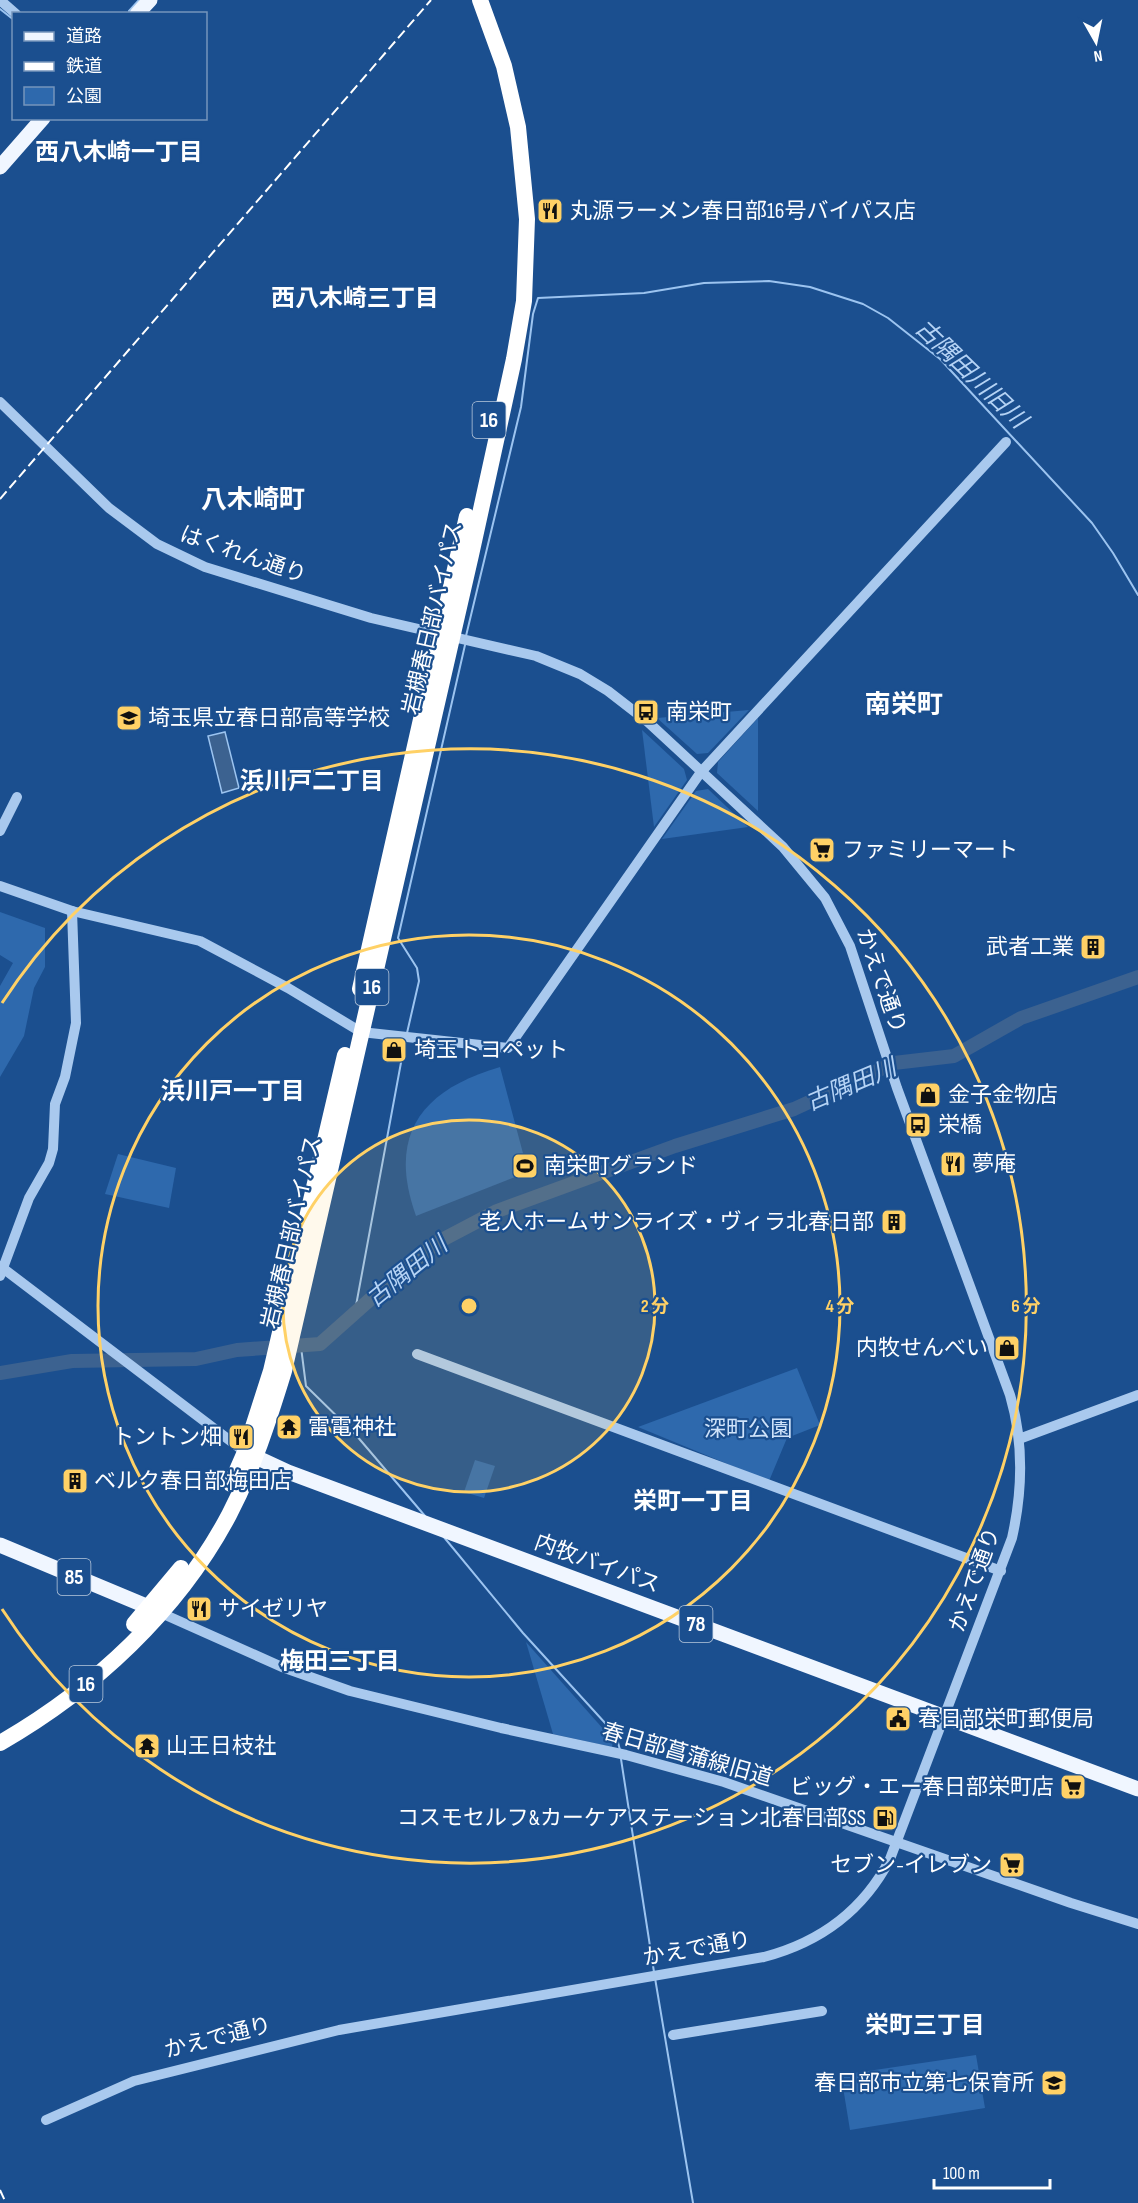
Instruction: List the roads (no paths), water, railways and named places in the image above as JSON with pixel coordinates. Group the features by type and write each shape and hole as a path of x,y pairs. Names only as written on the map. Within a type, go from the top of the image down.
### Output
{"highway":[{"name":"岩槻春日部バイパス","path":"470,0 510,116"},
{"name":"岩槻春日部バイパス","path":"0,1743 48,1713 90,1681 155,1610 210,1527 250,1455 277,1371 445,635 514,312 519,213 510,116 504,66 480,0"},
{"name":"岩槻春日部バイパス","path":"0,1731 86,1671 155,1610"}],"main road":[{"path":"139,12 150,0"},
{"path":"0,168 41,120"},
{"name":"内牧バイパス","path":"250,1455 288,1472 1138,1789"},
{"name":"85","path":"0,1545 155,1610"}],"street":[{"path":"0,0 14,12"},
{"name":"はくれん通り","path":"0,402 109,508 142,534 181,557 371,618 445,635"},
{"path":"0,886 72,911 200,941 288,988 356,1030 508,1048 701,772 1006,442"},
{"name":"かえで通り","path":"46,2120 134,2081 271,2045 350,2028 784,1952 823,1934 856,1908 882,1873 897,1843 1012,1538 1019,1506 1019,1439 1006,1385 897,1088 857,966 825,898 791,855 628,705 580,674 536,656 445,635"},
{"path":"0,831 17,797"},
{"path":"72,911 76,1023 67,1068 55,1104 53,1149 29,1198 2,1270 250,1455"},
{"path":"417,1354 1000,1571"},
{"path":"1019,1439 1138,1395"},
{"name":"春日部菖蒲線旧道","path":"155,1610 306,1677 350,1691 643,1760 766,1796 1071,1903 1138,1924"},
{"path":"673,2035 822,2011"}],"waterway":[{"path":"129,11 139,0"},
{"path":"0,9 12,18"},
{"name":"古隅田川旧川","path":"466,636 521,407 533,314 538,298 644,293 704,283 769,281 810,287 863,304 888,318 940,359 1092,523 1138,595"},
{"path":"407,1033 419,981 417,968 398,938 465,645"},
{"name":"古隅田川","path":"0,1373 72,1361 196,1359 237,1350 320,1344 438,1242 497,1211 675,1146 794,1109 894,1063 954,1056 1021,1018 1138,977"},
{"path":"355,1311 405,1041"},
{"path":"301,1347 306,1386 356,1435 425,1516"},
{"path":"443,1536 523,1633 616,1735 620,1750"},
{"path":"621,1759 654,1972"},
{"path":"655,1978 693,2203"}],"railway":[{"path":"0,499 431,0"},
{"path":"0,2190 6,2203"}],"place":[{"name":"丸源ラーメン春日部16号バイパス店","path":"550,211"},
{"name":"南栄町","path":"646,712"},
{"name":"埼玉県立春日部高等学校","path":"129,718"},
{"name":"ファミリーマート","path":"822,850"},
{"name":"武者工業","path":"1093,947"},
{"name":"埼玉トヨペット","path":"394,1050"},
{"name":"金子金物店","path":"928,1095"},
{"name":"栄橋","path":"918,1125"},
{"name":"夢庵","path":"953,1164"},
{"name":"南栄町グランド","path":"525,1166"},
{"name":"老人ホームサンライズ・ヴィラ北春日部","path":"894,1222"},
{"name":"内牧せんべい","path":"1007,1348"},
{"name":"雷電神社","path":"289,1427"},
{"name":"トントン畑","path":"241,1437"},
{"name":"ベルク春日部梅田店","path":"75,1481"},
{"name":"サイゼリヤ","path":"199,1609"},
{"name":"春日部栄町郵便局","path":"898,1719"},
{"name":"山王日枝社","path":"147,1746"},
{"name":"ビッグ・エー春日部栄町店","path":"1073,1787"},
{"name":"コスモセルフ&カーケアステーション北春日部SS","path":"885,1818"},
{"name":"セブン-イレブン","path":"1012,1865"},
{"name":"春日部市立第七保育所","path":"1054,2083"}],"district":[{"name":"西八木崎一丁目","path":"119,152"},
{"name":"西八木崎三丁目","path":"355,298"},
{"name":"八木崎町","path":"253,500"},
{"name":"南栄町","path":"904,705"},
{"name":"浜川戸二丁目","path":"312,781"},
{"name":"浜川戸一丁目","path":"233,1091"},
{"name":"栄町一丁目","path":"693,1501"},
{"name":"梅田三丁目","path":"340,1661"},
{"name":"栄町三丁目","path":"925,2025"}],"park label":[{"name":"深町公園","path":"748,1429"}]}
